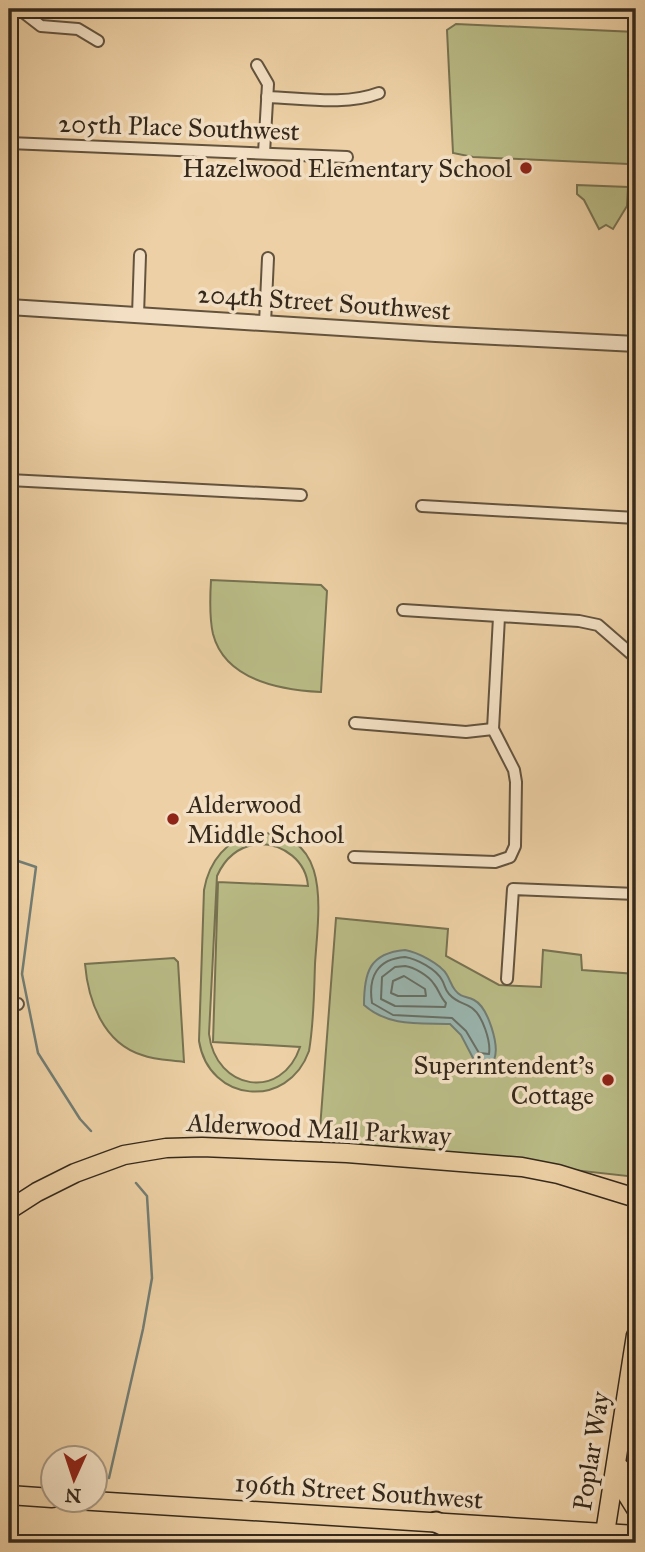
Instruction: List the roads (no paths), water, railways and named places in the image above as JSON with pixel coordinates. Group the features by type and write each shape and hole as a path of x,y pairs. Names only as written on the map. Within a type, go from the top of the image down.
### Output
{"highway":[{"path":"436,1522 479,1543"}],"main road":[{"name":"Alderwood Mall Parkway","path":"9,1210 75,1173 124,1155 166,1148 202,1147 356,1154 522,1167 558,1174 636,1198"},
{"name":"Poplar Way","path":"605,1533 636,1335"},
{"path":"619,1451 621,1477 626,1493 636,1509"},
{"path":"9,1495 38,1497"},
{"name":"196th Street Southwest","path":"108,1502 636,1535"}],"street":[{"path":"19,9 41,26 78,29 98,41"},
{"path":"257,65 268,84 264,153"},
{"path":"267,97 346,99 368,98 379,93"},
{"name":"205th Place Southwest","path":"9,144 347,157"},
{"path":"9,307 11,247"},
{"path":"138,315 140,255"},
{"path":"264,323 268,258"},
{"name":"204th Street Southwest","path":"9,307 422,334 636,344"},
{"path":"9,480 301,495"},
{"path":"422,506 636,518"},
{"path":"403,610 579,621 598,625 636,658"},
{"path":"354,858 495,862 510,857 515,846 516,782 514,770 493,729 499,617"},
{"path":"355,723 466,732 493,729"},
{"path":"507,979 513,889 636,894"}],"water":[{"path":"405,950 434,963 444,971 457,993 474,1000 484,1010 494,1037 494,1060 484,1063 474,1060 461,1035 450,1024 394,1020 364,1005 367,974 376,960 383,955"}],"waterway":[{"path":"9,858 36,867 22,974 38,1053 80,1119 91,1131"},
{"path":"109,1478 152,1278 147,1196 136,1183"}],"place":[{"name":"Hazelwood Elementary School","path":"526,168"},
{"name":"Alderwood Middle School","path":"173,819"},
{"name":"Superintendent's Cottage","path":"608,1080"}]}
